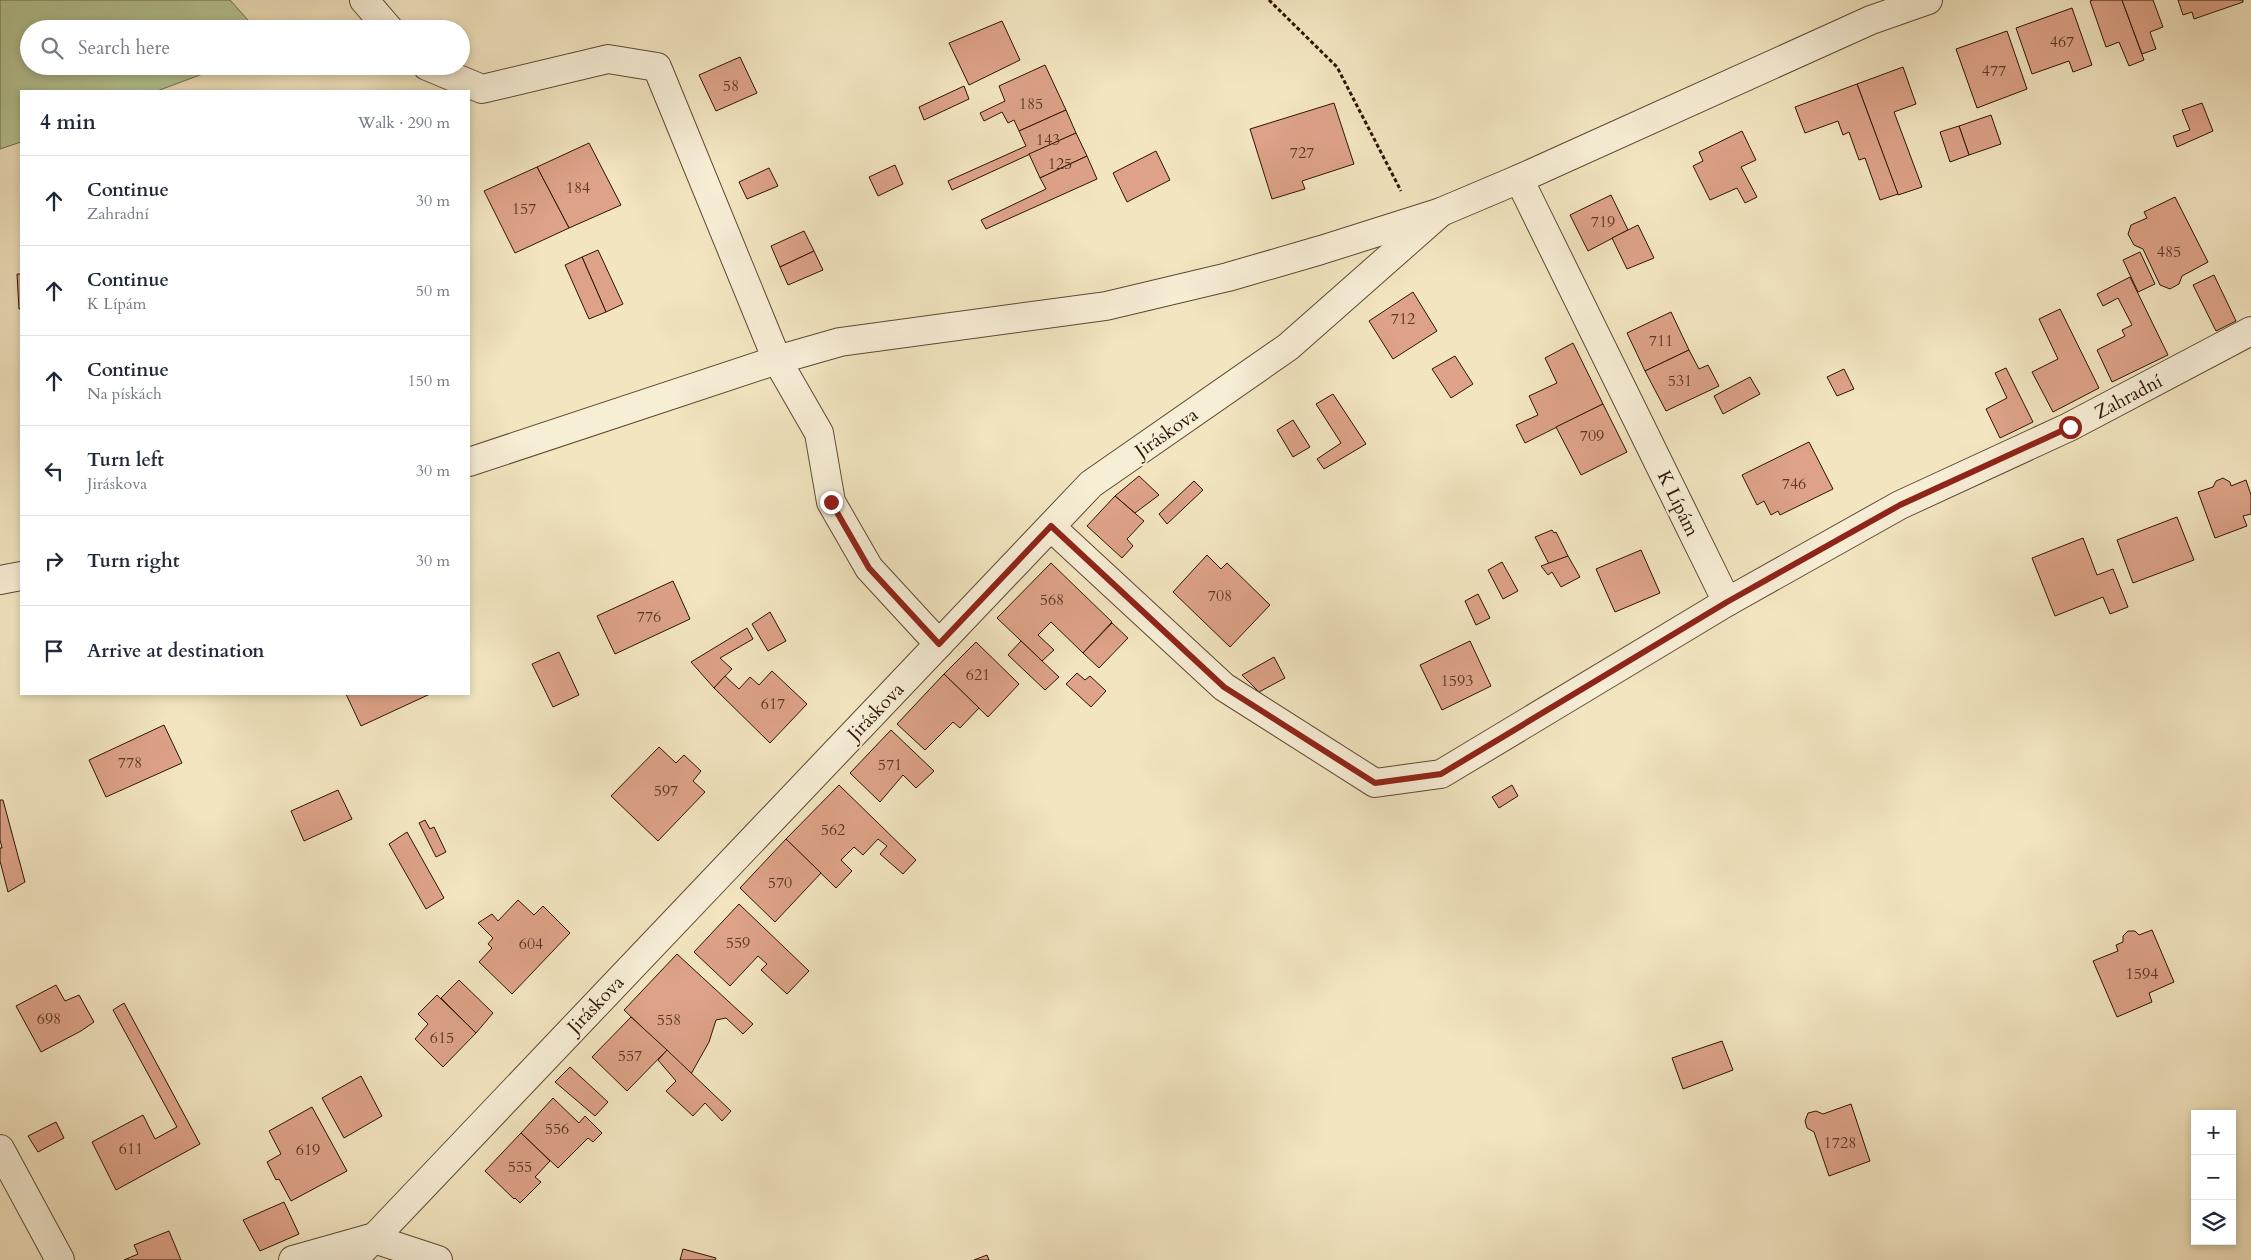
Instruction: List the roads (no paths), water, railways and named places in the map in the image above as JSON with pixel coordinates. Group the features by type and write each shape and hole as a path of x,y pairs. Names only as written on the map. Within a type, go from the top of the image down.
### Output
{"street":[{"path":"364,0 381,20"},
{"path":"470,462 777,360 840,342 1106,306 1228,277 1416,220 1441,212 1519,179 1872,20 1928,0"},
{"path":"449,75 482,89 608,59 657,68 777,360 819,433 831,502 869,568 939,644"},
{"name":"K Lípám","path":"1519,179 1727,602"},
{"name":"Jiráskova","path":"353,1260 371,1238 1091,484 1288,348 1441,212"},
{"name":"Zahradní","path":"1727,602 1900,505 2070,427 2251,331"},
{"path":"1051,526 1224,687 1375,783 1441,774 1727,602"},
{"path":"0,580 20,576"},
{"path":"0,1149 60,1260"},
{"path":"293,1260 371,1238 438,1260"}]}
